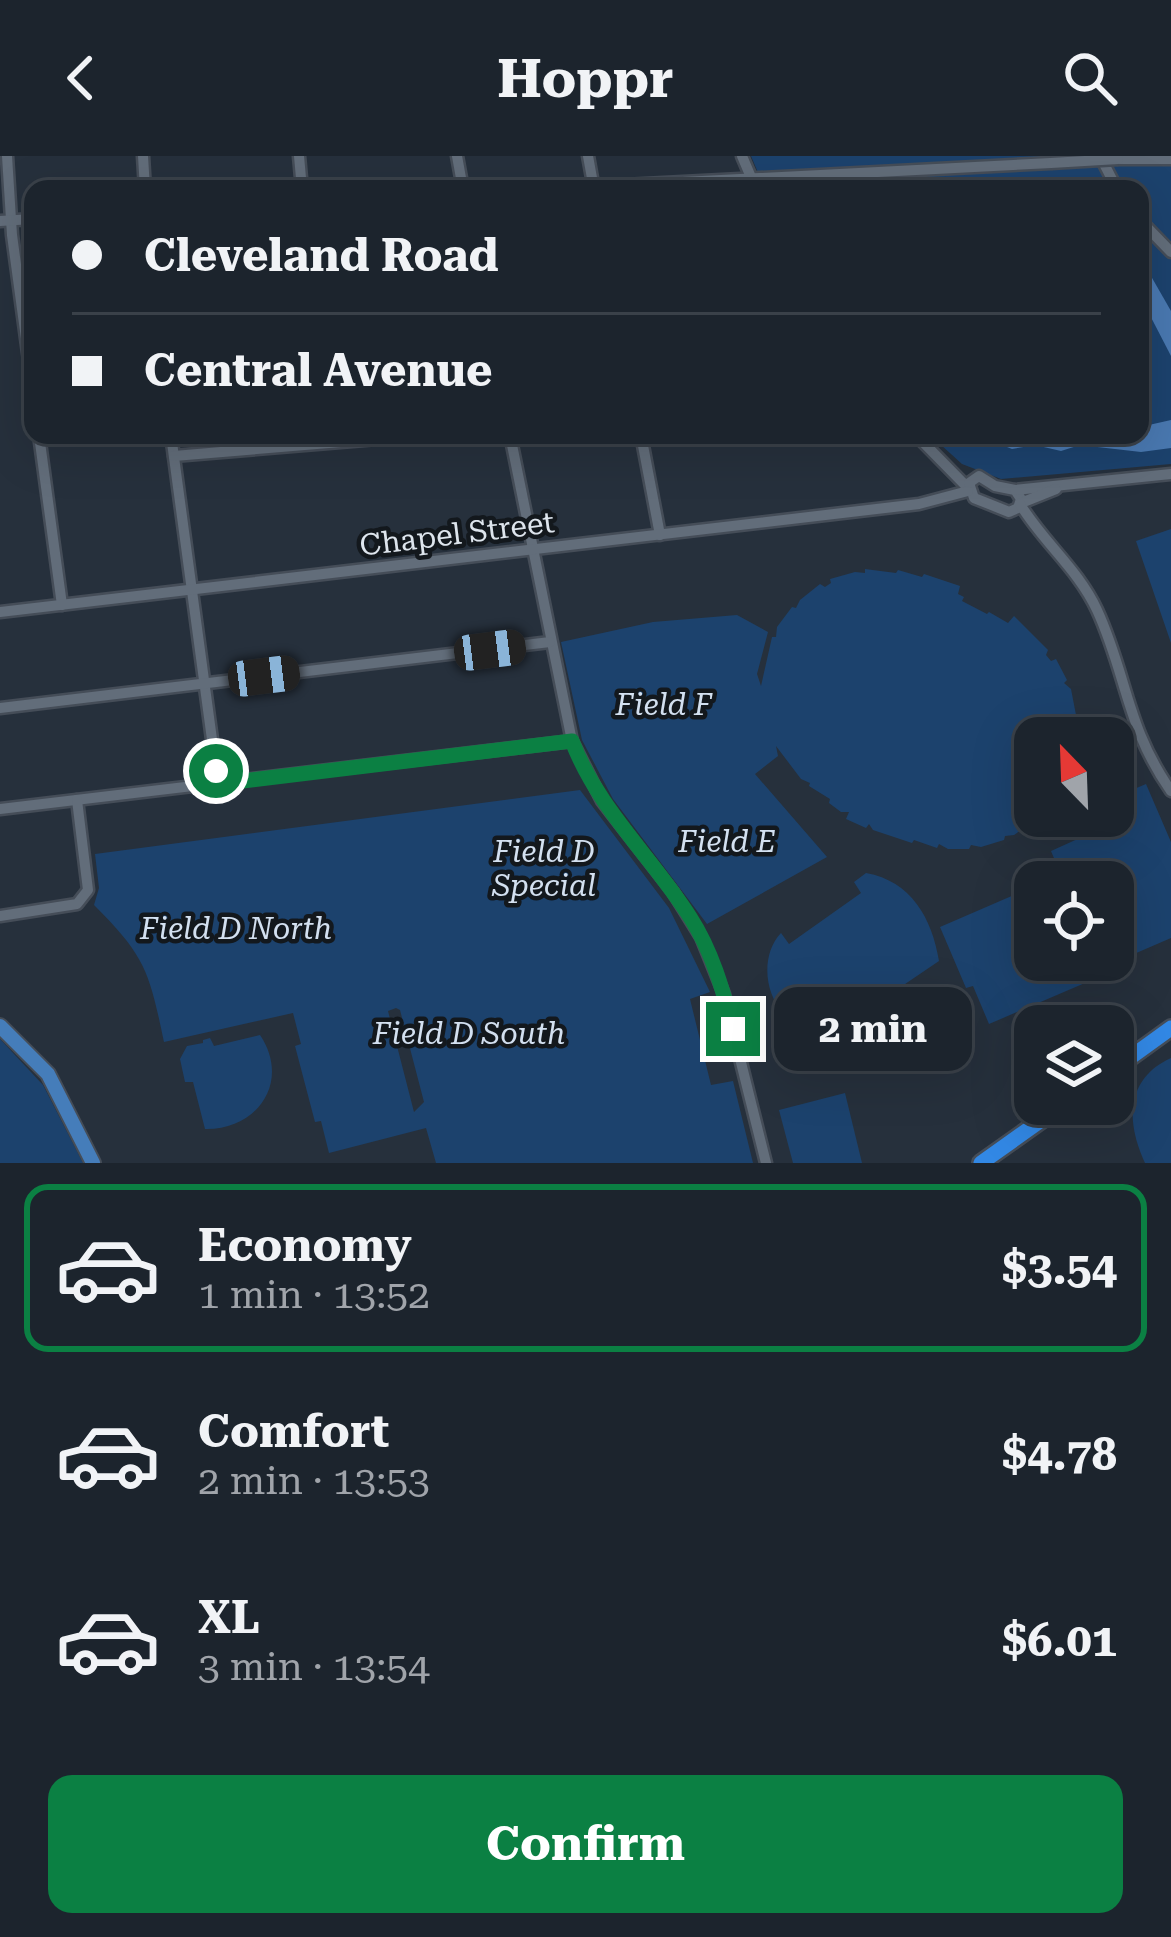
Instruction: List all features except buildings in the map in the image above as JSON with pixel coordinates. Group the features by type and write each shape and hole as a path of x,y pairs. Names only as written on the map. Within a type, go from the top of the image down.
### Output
{"highway":[{"path":"1134,1055 1171,1028"},
{"path":"981,1163 1034,1125"}],"main road":[{"path":"0,1026 57,1088 93,1163"}],"street":[{"path":"7,156 6,221 24,334"},
{"path":"1118,160 1158,156"},
{"path":"798,180 1171,160"},
{"path":"1149,229 1171,252"},
{"path":"40,444 62,605"},
{"path":"172,444 218,784"},
{"path":"174,456 317,444"},
{"path":"512,444 572,741 596,792 673,892 701,937 724,994 766,1163"},
{"path":"643,444 660,535"},
{"path":"925,444 972,489 1017,506 1091,597 1138,734 1171,790"},
{"path":"1017,506 1060,488 1171,474"},
{"path":"972,489 1016,490 1049,484 1060,488"},
{"name":"Chapel Street","path":"0,612 920,504 972,489"},
{"path":"1016,490 1017,506"},
{"path":"0,708 550,642"},
{"path":"0,809 572,741"},
{"path":"0,916 85,899 87,878 77,800"}],"green space":[{"path":"751,156 1171,156 1171,464 1001,479 962,464 940,444 1149,444 1149,180 761,180"},
{"path":"1171,529 1171,643 1136,541"},
{"path":"865,569 924,574 960,586 962,601 987,614 1008,623 1014,616 1048,650 1051,661 1056,659 1071,689 1076,715 1014,717 1014,835 969,849 912,843 846,819 849,812 841,812 801,779 776,746 778,756 755,774 827,857 707,924 613,799 582,740 561,642 653,622 737,615 768,632 757,674 761,686 772,637 792,607 820,584 831,583 830,579 865,573"},
{"path":"1146,784 1171,842 1171,938 1134,954 1134,861 1055,861 1051,851 1082,837 1134,837 1134,789"},
{"path":"580,790 669,908 710,992 690,999 711,1085 733,1081 753,1163 436,1163 426,1128 329,1153 321,1121 315,1122 295,1046 301,1044 293,1013 164,1042 143,966 94,905 99,888 95,854","holes":["400,1010 424,1102 414,1112 388,1011"]},
{"path":"866,873 895,884 917,904 931,930 939,961 824,1039 792,1021 777,1004 767,973 770,951 781,933 789,944 861,893 854,882"},
{"path":"1014,895 1014,981 1090,981 1033,1005 1014,1005 1014,1013 989,1024 973,986 966,988 940,927"},
{"path":"260,1035 272,1069 264,1100 240,1121 205,1129 193,1082 185,1082 180,1059 187,1046 210,1038 214,1046"},
{"path":"0,1039 43,1085 83,1163 0,1163"},
{"path":"1171,1058 1171,1163 1145,1163 1135,1132 1138,1090 1156,1067"},
{"path":"845,1093 862,1163 793,1163 779,1110"}],"shaded area":[{"path":"1149,273 1171,311 1171,356 1149,313"},
{"path":"1171,420 1171,448 1141,452 1080,445 1061,451 1000,444 1149,444 1149,425"}],"route":[{"path":"216,771 218,784 572,741 602,801 697,929 716,970 733,1029"}],"park label":[{"name":"Field F","path":"664,705"},
{"name":"Field E","path":"727,842"},
{"name":"Field D Special","path":"544,869"},
{"name":"Field D North","path":"236,929"},
{"name":"Field D South","path":"469,1034"}]}
